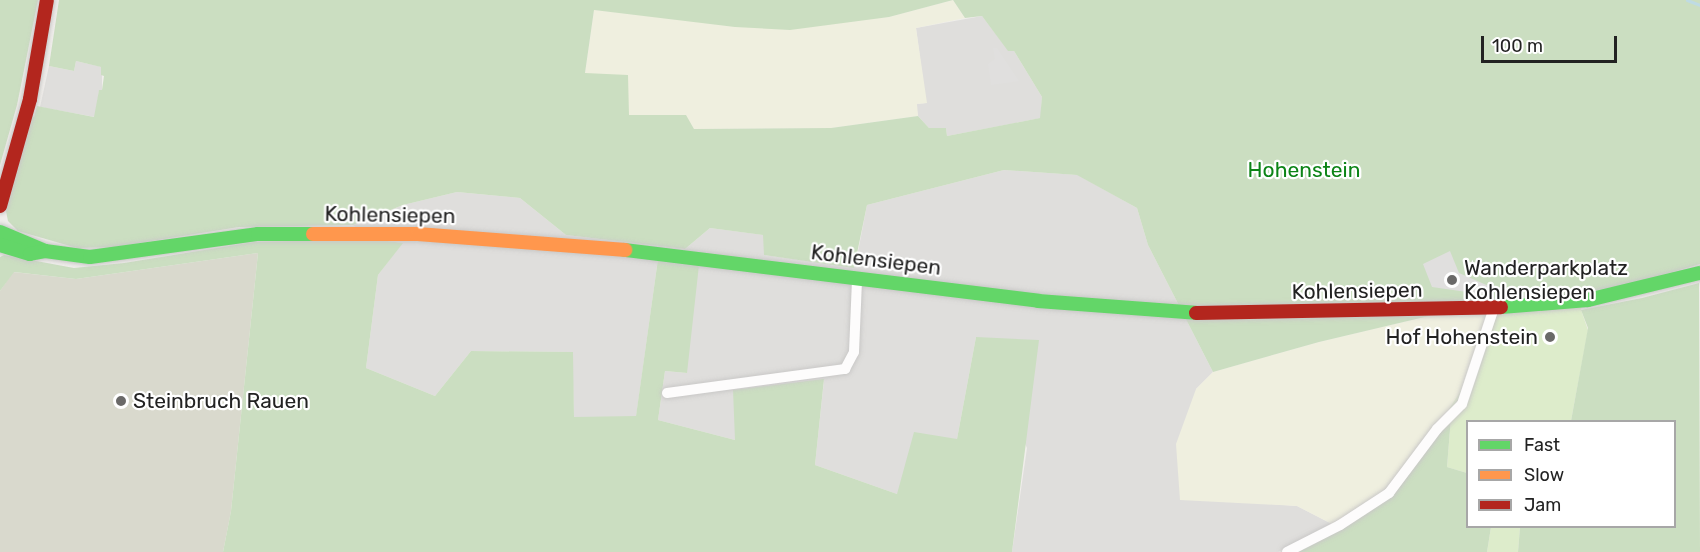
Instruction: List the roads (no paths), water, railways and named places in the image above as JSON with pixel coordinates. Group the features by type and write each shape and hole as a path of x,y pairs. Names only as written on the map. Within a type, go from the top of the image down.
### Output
{"street":[{"path":"0,206 30,99 46,0"},
{"name":"Kohlensiepen","path":"0,232 45,251"},
{"name":"Kohlensiepen","path":"0,245 30,254 45,251 99,256 258,234 418,234 607,248 1045,302 1172,313 1245,314 1494,308 1588,300 1700,273"},
{"path":"667,393 845,369 854,352 857,279"},
{"path":"1287,552 1340,525 1389,493 1437,429 1462,404 1494,308"}],"waterway":[{"path":"1687,0 1700,5"}],"place":[{"name":"Wanderparkplatz Kohlensiepen","path":"1452,280"},
{"name":"Hof Hohenstein","path":"1550,337"},
{"name":"Steinbruch Rauen","path":"121,401"}],"park label":[{"name":"Hohenstein","path":"1304,170"}]}
